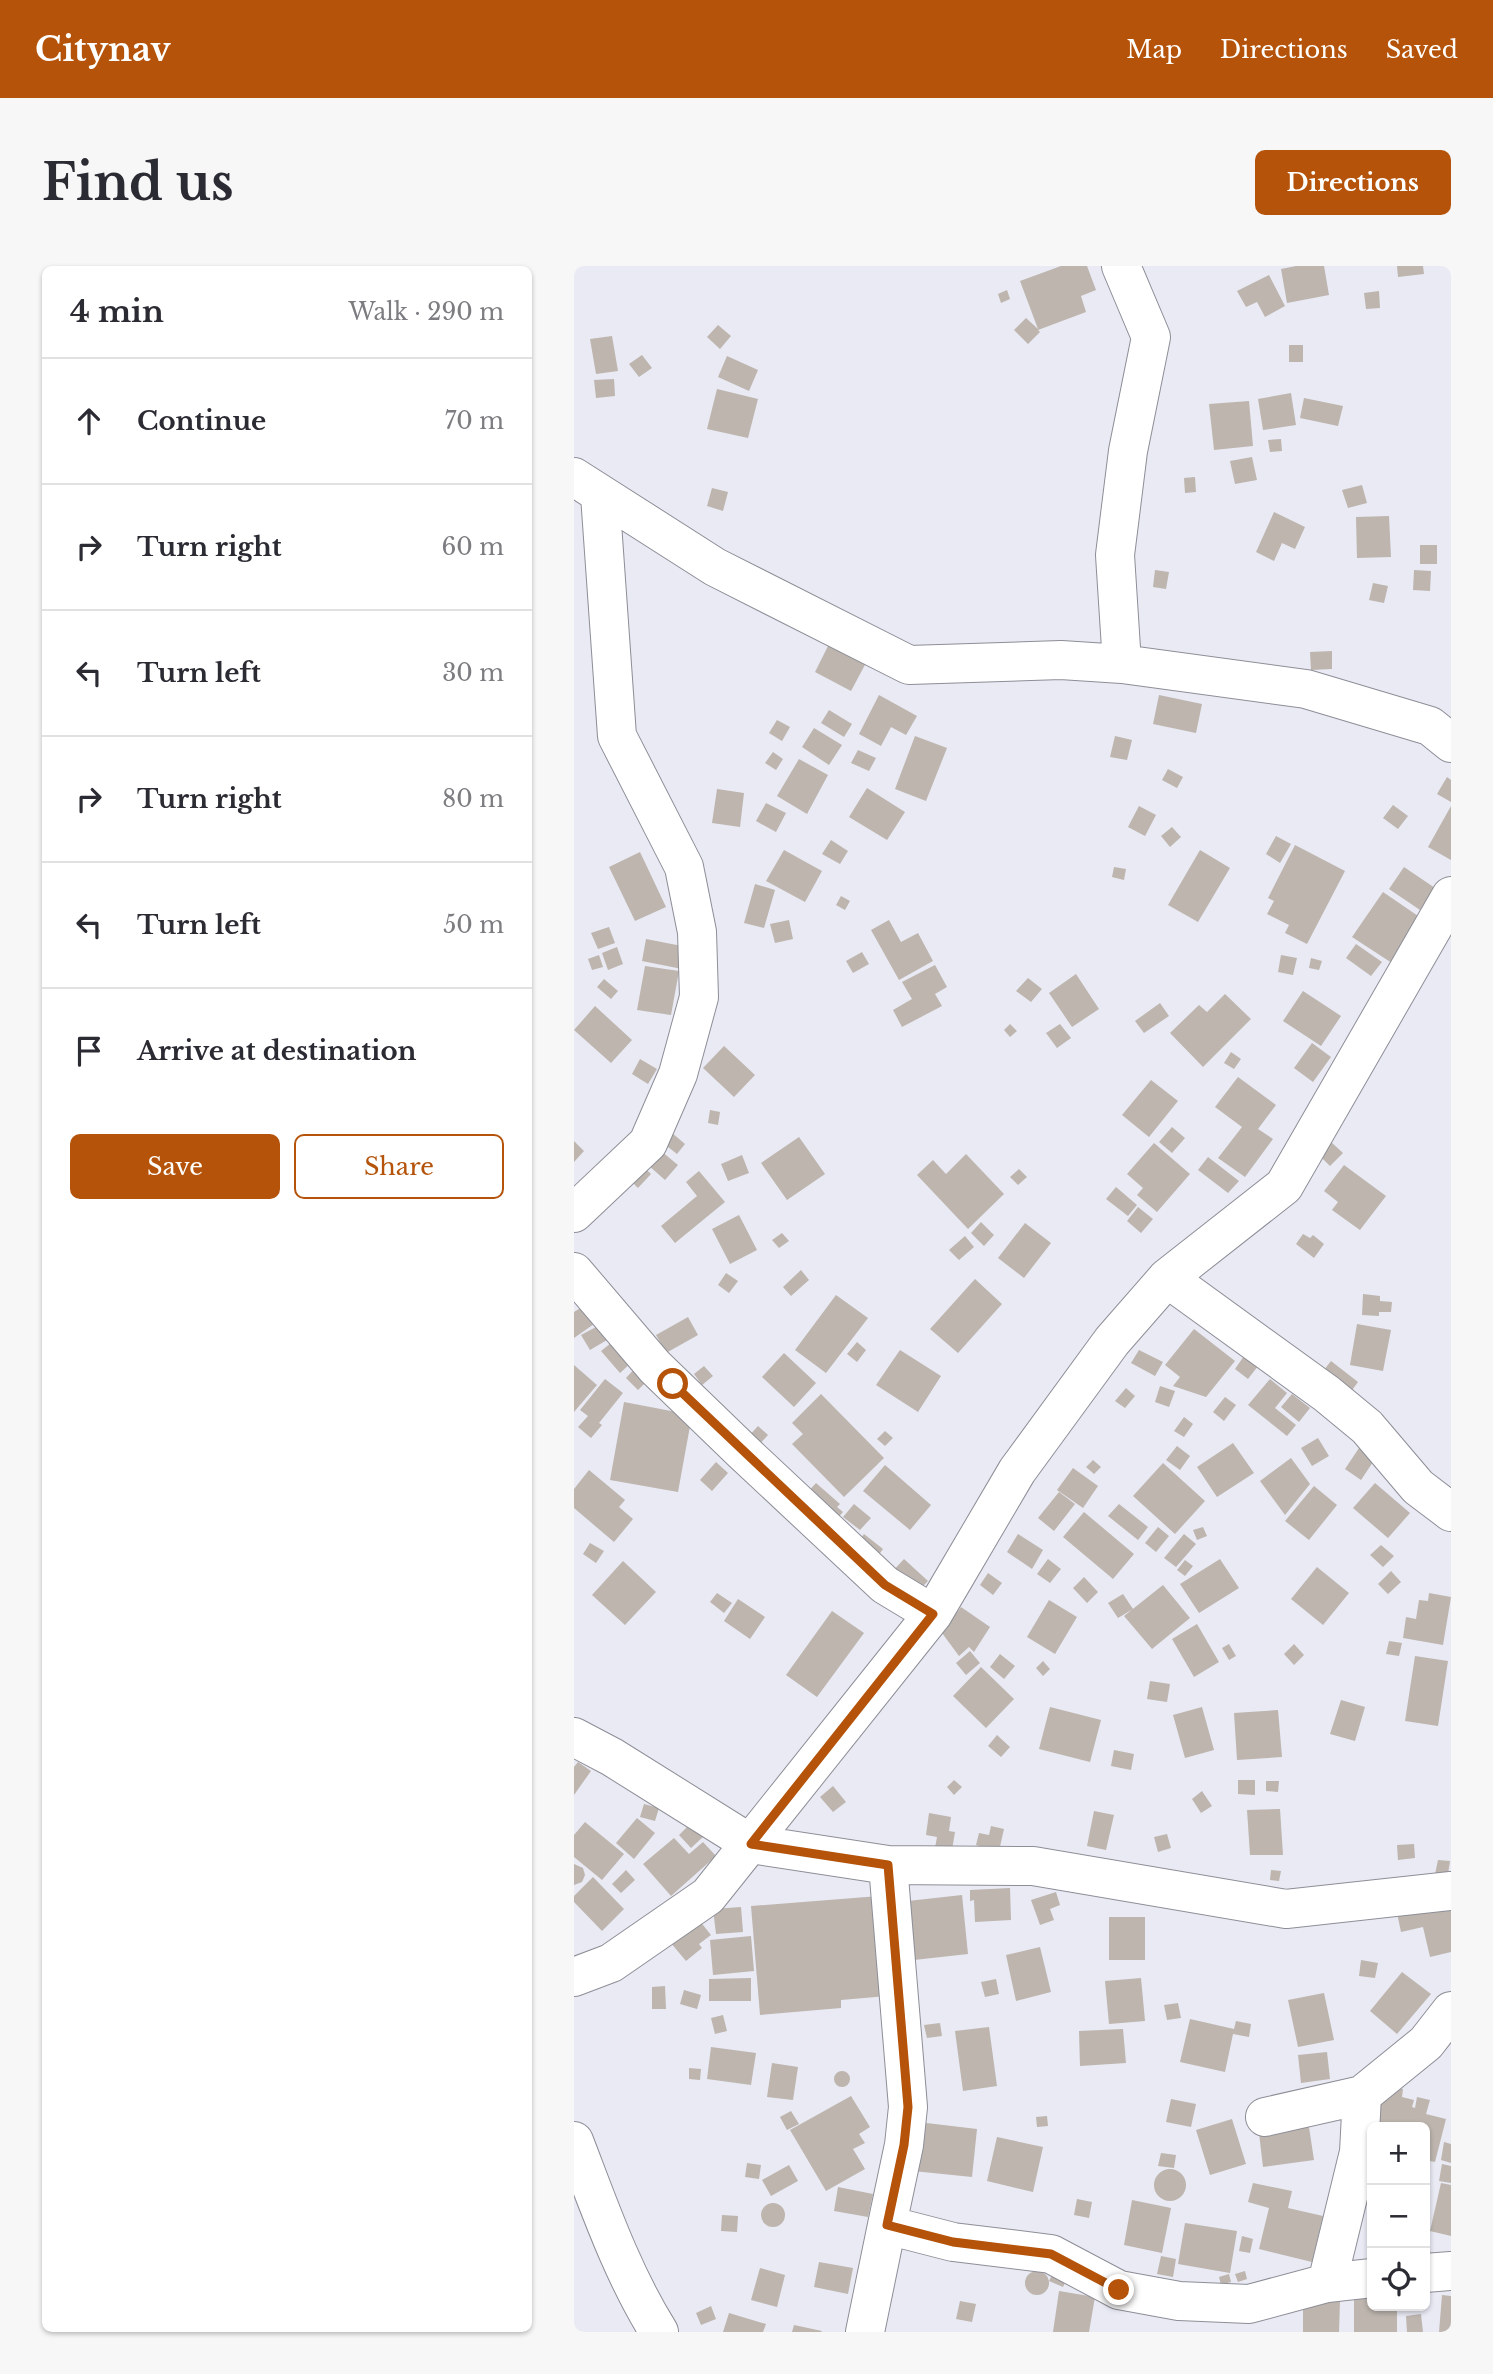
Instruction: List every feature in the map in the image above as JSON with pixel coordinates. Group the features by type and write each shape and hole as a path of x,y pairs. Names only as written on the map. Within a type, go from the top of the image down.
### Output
{"street":[{"path":"1121,266 1151,337 1128,451 1115,555 1122,664"},
{"path":"587,486 715,566 909,665 1061,660 1122,664 1306,689 1430,726 1451,743"},
{"path":"574,1213 648,1143 678,1074 699,998 697,932 684,867 617,736 587,486"},
{"path":"574,1977 611,1963 708,1896 751,1844 933,1614 1017,1471 1112,1341 1167,1278 1284,1186 1451,896"},
{"path":"574,1272 655,1367 743,1452 885,1585 933,1614"},
{"path":"1167,1278 1327,1394 1367,1427 1418,1487 1451,1513"},
{"path":"574,1737 612,1757 751,1844 888,1865 1034,1866 1286,1909 1451,1891"},
{"path":"864,2332 904,2145 908,2107 888,1865"},
{"path":"1265,2117 1362,2095 1426,2043 1451,2011"},
{"path":"1327,2283 1359,2152 1362,2095"},
{"path":"574,2141 644,2326"},
{"path":"887,2225 953,2242 1051,2254 1119,2290 1254,2318 1327,2283 1367,2279"},
{"path":"1430,2273 1451,2271"}],"building":[{"path":"1061,266 1087,266 1096,290 1081,296 1086,312 1038,330 1040,332 1028,344 1014,330 1026,318 1038,329 1020,281"},
{"path":"1324,266 1329,295 1287,303 1281,269"},
{"path":"1397,266 1423,266 1424,274 1398,277"},
{"path":"1269,275 1285,306 1265,317 1257,302 1246,307 1237,291"},
{"path":"1007,290 1010,299 1001,303 998,294"},
{"path":"1379,291 1380,308 1366,309 1364,293"},
{"path":"718,325 731,336 720,349 707,337"},
{"path":"612,336 618,371 596,374 590,339"},
{"path":"1289,345 1303,345 1303,362 1289,362"},
{"path":"642,355 652,368 639,377 629,364"},
{"path":"727,356 758,370 749,391 718,377"},
{"path":"614,379 615,396 596,398 594,380"},
{"path":"717,389 758,399 748,438 707,429"},
{"path":"1291,393 1296,425 1263,430 1258,399"},
{"path":"1304,398 1343,406 1338,426 1300,418"},
{"path":"1249,401 1253,446 1214,450 1209,404"},
{"path":"1281,439 1282,451 1270,452 1268,440"},
{"path":"1252,457 1257,480 1235,484 1230,461"},
{"path":"1195,477 1196,492 1185,493 1184,478"},
{"path":"1362,485 1367,503 1348,508 1342,490"},
{"path":"712,488 728,492 723,511 707,506"},
{"path":"1274,512 1305,527 1295,549 1282,543 1274,561 1256,552"},
{"path":"1389,516 1391,557 1357,558 1356,517"},
{"path":"1420,545 1437,545 1437,564 1420,564"},
{"path":"1155,570 1169,572 1166,589 1153,587"},
{"path":"1414,570 1431,571 1430,591 1413,590"},
{"path":"1373,583 1388,586 1384,603 1369,600"},
{"path":"830,642 867,661 851,691 815,672"},
{"path":"1332,651 1332,669 1311,670 1310,652"},
{"path":"879,695 917,716 906,735 891,727 881,746 859,734"},
{"path":"1159,695 1202,704 1196,733 1153,724"},
{"path":"829,710 852,724 844,737 821,723"},
{"path":"777,720 790,727 782,741 769,733"},
{"path":"814,728 842,745 829,765 802,747"},
{"path":"915,736 947,748 926,801 895,789"},
{"path":"1115,736 1132,740 1127,760 1110,757"},
{"path":"858,750 876,758 869,771 851,763"},
{"path":"773,752 783,759 776,770 765,763"},
{"path":"799,759 828,775 807,814 777,796"},
{"path":"1168,769 1183,777 1177,788 1162,780"},
{"path":"1447,777 1451,780 1451,802 1437,794"},
{"path":"867,788 905,812 887,840 849,817"},
{"path":"717,789 744,793 740,827 712,823"},
{"path":"766,803 786,813 776,832 756,821"},
{"path":"1393,805 1408,816 1398,829 1383,818"},
{"path":"1139,806 1156,815 1145,836 1128,827"},
{"path":"1451,806 1451,860 1428,847"},
{"path":"1172,827 1181,837 1170,847 1161,836"},
{"path":"1276,836 1291,844 1280,863 1266,854"},
{"path":"831,840 848,851 840,864 822,854"},
{"path":"1295,845 1345,871 1307,944 1285,933 1289,925 1267,914 1274,901 1268,898"},
{"path":"784,850 822,871 805,902 766,881"},
{"path":"1200,850 1230,868 1198,922 1168,905"},
{"path":"640,852 666,907 635,921 609,867"},
{"path":"1114,867 1126,869 1124,880 1112,877"},
{"path":"1404,867 1435,888 1420,910 1389,889"},
{"path":"755,884 775,890 764,928 744,923"},
{"path":"1383,892 1421,918 1395,965 1352,937"},
{"path":"841,896 850,901 845,910 836,905"},
{"path":"789,920 793,939 775,943 770,924"},
{"path":"889,920 901,942 918,933 933,961 899,980 871,930"},
{"path":"609,927 615,943 598,949 591,933"},
{"path":"646,939 687,947 682,969 642,961"},
{"path":"1356,944 1382,962 1371,976 1346,958"},
{"path":"617,947 623,964 608,970 602,953"},
{"path":"862,952 869,964 853,973 846,961"},
{"path":"599,955 603,967 592,970 588,959"},
{"path":"1281,955 1297,958 1293,975 1278,972"},
{"path":"1311,958 1322,961 1319,970 1309,968"},
{"path":"935,965 947,987 935,994 942,1006 902,1027 893,1010 912,999 902,982"},
{"path":"645,966 679,971 671,1015 637,1010"},
{"path":"1076,974 1099,1009 1072,1027 1049,993"},
{"path":"1028,978 1042,989 1031,1002 1016,991"},
{"path":"604,979 618,991 611,999 597,987"},
{"path":"1303,991 1341,1016 1321,1046 1283,1021"},
{"path":"1225,994 1251,1019 1203,1067 1170,1033 1199,1005 1207,1012"},
{"path":"1160,1003 1169,1016 1144,1033 1135,1021"},
{"path":"595,1006 632,1040 611,1063 574,1030"},
{"path":"1010,1024 1017,1031 1010,1037 1004,1030"},
{"path":"1060,1024 1071,1038 1057,1048 1046,1033"},
{"path":"1312,1043 1331,1057 1313,1082 1294,1068"},
{"path":"724,1046 755,1075 734,1097 703,1068"},
{"path":"1231,1052 1241,1059 1234,1069 1224,1063"},
{"path":"640,1059 657,1069 648,1084 632,1074"},
{"path":"1238,1077 1276,1105 1258,1129 1273,1139 1245,1177 1218,1158 1242,1127 1215,1107"},
{"path":"1151,1080 1178,1101 1149,1137 1122,1115"},
{"path":"710,1110 720,1112 718,1125 708,1123"},
{"path":"1172,1127 1185,1138 1172,1153 1159,1142"},
{"path":"672,1133 685,1144 677,1154 663,1143"},
{"path":"799,1137 825,1174 787,1200 761,1163"},
{"path":"574,1141 584,1151 574,1162"},
{"path":"1331,1142 1343,1153 1330,1166 1319,1155"},
{"path":"1154,1143 1190,1174 1157,1212 1137,1195 1143,1188 1127,1174"},
{"path":"661,1151 678,1165 665,1180 648,1165"},
{"path":"966,1154 1004,1194 968,1229 917,1175 933,1160 946,1174"},
{"path":"742,1155 749,1173 728,1181 721,1164"},
{"path":"1208,1157 1239,1181 1228,1193 1198,1170"},
{"path":"640,1163 651,1174 638,1188 627,1177"},
{"path":"1344,1165 1386,1196 1360,1230 1332,1210 1338,1202 1324,1191"},
{"path":"1019,1169 1027,1177 1018,1185 1010,1177"},
{"path":"699,1171 725,1202 675,1243 661,1226 697,1196 686,1182"},
{"path":"1116,1187 1137,1205 1128,1216 1106,1199"},
{"path":"1138,1207 1153,1219 1141,1233 1127,1221"},
{"path":"739,1215 757,1250 730,1264 712,1229"},
{"path":"981,1222 994,1235 984,1246 971,1233"},
{"path":"1025,1223 1051,1243 1024,1278 998,1258"},
{"path":"782,1233 789,1241 779,1248 772,1240"},
{"path":"1303,1234 1310,1238 1313,1235 1324,1244 1314,1258 1296,1244"},
{"path":"965,1236 974,1247 959,1260 949,1250"},
{"path":"801,1270 809,1280 791,1296 783,1287"},
{"path":"726,1273 738,1281 729,1293 718,1285"},
{"path":"975,1279 1002,1304 958,1353 930,1329"},
{"path":"1363,1294 1380,1296 1380,1301 1392,1302 1391,1312 1379,1312 1379,1316 1362,1315"},
{"path":"836,1295 868,1318 826,1373 795,1350"},
{"path":"582,1307 594,1324 574,1338 574,1312"},
{"path":"688,1317 698,1335 666,1353 656,1335"},
{"path":"1357,1324 1391,1330 1383,1371 1350,1365"},
{"path":"598,1326 607,1340 590,1350 581,1335"},
{"path":"1194,1329 1235,1361 1206,1397 1173,1386 1180,1377 1165,1365"},
{"path":"616,1339 632,1362 620,1373 601,1351"},
{"path":"857,1342 866,1350 857,1362 847,1354"},
{"path":"900,1350 941,1376 918,1412 876,1385"},
{"path":"1139,1350 1163,1362 1155,1376 1131,1363"},
{"path":"784,1353 816,1383 794,1407 762,1377"},
{"path":"1244,1356 1258,1366 1248,1379 1235,1369"},
{"path":"1331,1361 1358,1382 1347,1397 1320,1375"},
{"path":"574,1365 597,1385 574,1412"},
{"path":"637,1366 649,1379 638,1390 626,1378"},
{"path":"704,1366 713,1376 702,1385 694,1374"},
{"path":"605,1379 623,1393 599,1423 602,1425 591,1438 578,1427 588,1416 580,1410"},
{"path":"1270,1379 1287,1393 1275,1408 1296,1425 1287,1436 1248,1405"},
{"path":"1160,1386 1175,1391 1169,1407 1155,1402"},
{"path":"1126,1388 1135,1396 1125,1408 1115,1401"},
{"path":"821,1394 884,1458 844,1497 792,1444 803,1434 792,1423"},
{"path":"1292,1394 1310,1408 1299,1422 1281,1407"},
{"path":"1225,1397 1236,1405 1224,1421 1213,1412"},
{"path":"624,1402 692,1415 678,1492 610,1480"},
{"path":"1184,1417 1193,1424 1184,1437 1174,1431"},
{"path":"758,1426 768,1435 757,1447 747,1438"},
{"path":"885,1431 893,1438 885,1446 877,1439"},
{"path":"1318,1438 1329,1456 1312,1466 1301,1448"},
{"path":"1233,1443 1254,1473 1217,1497 1197,1467"},
{"path":"1361,1445 1377,1456 1361,1480 1345,1469"},
{"path":"1177,1446 1190,1456 1180,1470 1166,1460"},
{"path":"1291,1458 1310,1484 1285,1515 1260,1481"},
{"path":"1093,1460 1101,1467 1094,1474 1086,1467"},
{"path":"716,1462 728,1473 712,1491 700,1480"},
{"path":"1163,1463 1205,1501 1175,1534 1133,1496"},
{"path":"885,1465 931,1505 910,1530 863,1491"},
{"path":"1073,1468 1098,1486 1083,1508 1057,1490"},
{"path":"589,1470 625,1500 619,1507 633,1519 614,1542 574,1508 574,1489"},
{"path":"816,1483 840,1504 837,1507 843,1512 834,1522 805,1495"},
{"path":"1375,1483 1410,1513 1388,1538 1353,1508"},
{"path":"1314,1486 1337,1505 1309,1540 1285,1521"},
{"path":"1059,1492 1075,1504 1054,1531 1038,1518"},
{"path":"854,1504 871,1518 860,1530 843,1517"},
{"path":"1119,1504 1148,1527 1138,1540 1108,1516"},
{"path":"1084,1512 1134,1554 1113,1579 1063,1537"},
{"path":"1158,1527 1169,1536 1156,1552 1145,1543"},
{"path":"1203,1527 1207,1536 1197,1540 1193,1530"},
{"path":"864,1534 883,1549 872,1564 853,1549"},
{"path":"1018,1534 1043,1550 1032,1569 1007,1552"},
{"path":"1184,1534 1196,1544 1176,1567 1164,1558"},
{"path":"590,1543 604,1551 596,1563 583,1554"},
{"path":"1381,1545 1394,1556 1383,1567 1370,1555"},
{"path":"904,1559 928,1581 914,1595 891,1573"},
{"path":"1048,1559 1061,1569 1050,1583 1037,1574"},
{"path":"1220,1559 1239,1588 1199,1613 1180,1584"},
{"path":"1185,1560 1193,1566 1185,1576 1177,1570"},
{"path":"623,1561 656,1592 625,1625 592,1595"},
{"path":"1317,1567 1349,1593 1323,1625 1291,1599"},
{"path":"1391,1571 1401,1582 1388,1594 1378,1584"},
{"path":"988,1573 1002,1583 993,1595 980,1585"},
{"path":"1084,1577 1098,1592 1087,1603 1073,1588"},
{"path":"1163,1585 1190,1618 1152,1649 1124,1616"},
{"path":"717,1593 732,1603 724,1613 710,1602"},
{"path":"1429,1593 1451,1597 1443,1645 1403,1638 1406,1617 1416,1619 1419,1600 1428,1601"},
{"path":"1123,1594 1133,1609 1118,1618 1108,1603"},
{"path":"738,1599 765,1617 750,1639 724,1621"},
{"path":"1049,1600 1077,1617 1055,1654 1027,1637"},
{"path":"961,1607 990,1627 974,1652 969,1647 959,1656 942,1633"},
{"path":"832,1611 864,1633 817,1697 786,1675"},
{"path":"1197,1624 1219,1662 1194,1677 1172,1639"},
{"path":"1389,1641 1402,1643 1399,1656 1386,1654"},
{"path":"1229,1644 1236,1656 1229,1660 1222,1648"},
{"path":"1294,1644 1304,1655 1294,1665 1284,1654"},
{"path":"970,1651 980,1663 966,1675 956,1663"},
{"path":"1000,1654 1015,1666 1004,1679 990,1667"},
{"path":"1415,1656 1448,1661 1438,1726 1405,1721"},
{"path":"1043,1661 1050,1669 1043,1676 1036,1668"},
{"path":"981,1667 1014,1699 986,1728 953,1696"},
{"path":"1150,1681 1170,1684 1167,1702 1147,1699"},
{"path":"1341,1700 1365,1707 1355,1741 1330,1734"},
{"path":"1050,1707 1101,1720 1090,1762 1039,1749"},
{"path":"1202,1707 1214,1750 1185,1758 1173,1715"},
{"path":"1278,1710 1282,1757 1237,1760 1234,1713"},
{"path":"997,1735 1010,1747 1001,1757 988,1746"},
{"path":"1114,1750 1134,1754 1131,1770 1111,1766"},
{"path":"578,1762 591,1771 574,1795 574,1767"},
{"path":"954,1780 962,1787 954,1795 947,1787"},
{"path":"1238,1780 1255,1780 1255,1795 1238,1794"},
{"path":"1266,1781 1279,1781 1278,1792 1266,1791"},
{"path":"833,1786 846,1802 833,1812 820,1797"},
{"path":"1202,1791 1212,1806 1201,1813 1192,1799"},
{"path":"644,1804 659,1808 655,1821 640,1817"},
{"path":"1280,1809 1283,1855 1250,1855 1247,1810"},
{"path":"1094,1811 1114,1815 1106,1850 1087,1846"},
{"path":"929,1813 951,1817 949,1831 955,1832 952,1850 935,1848 937,1837 926,1835"},
{"path":"637,1818 655,1833 634,1859 616,1843"},
{"path":"585,1822 624,1854 602,1880 574,1857 574,1835"},
{"path":"690,1824 703,1837 691,1848 679,1835"},
{"path":"991,1826 1004,1829 999,1851 976,1845 979,1833 989,1835"},
{"path":"1167,1834 1171,1848 1158,1852 1154,1837"},
{"path":"674,1838 689,1854 703,1842 716,1856 671,1896 643,1864"},
{"path":"1414,1844 1415,1858 1398,1860 1397,1845"},
{"path":"1438,1860 1450,1861 1447,1881 1434,1879"},
{"path":"574,1864 583,1868 585,1875 582,1882 574,1885"},
{"path":"626,1870 635,1880 621,1893 612,1884"},
{"path":"1271,1870 1281,1871 1279,1881 1270,1880"},
{"path":"593,1877 624,1909 602,1931 574,1902 574,1896"},
{"path":"1010,1888 1011,1920 975,1922 974,1900 970,1901 970,1890"},
{"path":"1056,1892 1060,1905 1050,1909 1054,1920 1040,1925 1031,1900"},
{"path":"962,1895 968,1954 905,1961 899,1902"},
{"path":"879,1896 887,1996 841,2000 841,2008 760,2015 751,1906"},
{"path":"1451,1901 1451,1952 1430,1957 1423,1927 1401,1932 1397,1913"},
{"path":"741,1907 743,1932 716,1934 713,1909"},
{"path":"1109,1917 1145,1917 1145,1960 1109,1960"},
{"path":"699,1920 711,1935 699,1944 702,1948 686,1961 670,1942"},
{"path":"751,1936 754,1971 713,1975 710,1940"},
{"path":"1040,1947 1051,1992 1016,2001 1006,1955"},
{"path":"1361,1960 1378,1963 1375,1978 1359,1976"},
{"path":"1402,1972 1431,1994 1397,2034 1370,2011"},
{"path":"751,1978 751,2001 709,2001 709,1979"},
{"path":"1141,1978 1145,2021 1109,2024 1105,1981"},
{"path":"996,1979 999,1994 985,1997 981,1982"},
{"path":"665,1986 666,2009 652,2009 652,1987"},
{"path":"684,1990 701,1995 697,2009 680,2004"},
{"path":"1324,1993 1334,2040 1298,2047 1288,2000"},
{"path":"1178,2003 1181,2018 1167,2020 1164,2005"},
{"path":"723,2015 727,2031 715,2034 711,2018"},
{"path":"1190,2019 1234,2029 1236,2021 1251,2024 1249,2037 1233,2034 1225,2072 1180,2062"},
{"path":"940,2023 942,2036 927,2038 924,2025"},
{"path":"989,2027 997,2086 963,2091 955,2031"},
{"path":"1123,2029 1126,2063 1080,2066 1079,2031"},
{"path":"711,2047 756,2053 751,2085 707,2079"},
{"path":"1327,2052 1330,2079 1301,2083 1298,2055"},
{"path":"772,2063 798,2067 793,2100 767,2097"},
{"path":"689,2068 701,2069 700,2080 689,2079"},
{"path":"842,2071 848,2073 848,2085 842,2087 836,2085 834,2079 836,2073"},
{"path":"1387,2089 1403,2089 1402,2097 1414,2100 1412,2107 1415,2108 1417,2097 1430,2100 1426,2114 1446,2119 1435,2162 1430,2161 1430,2122 1370,2122"},
{"path":"851,2096 870,2127 859,2134 865,2143 853,2149 865,2169 826,2191 790,2130"},
{"path":"1171,2099 1196,2104 1191,2127 1166,2122"},
{"path":"791,2111 799,2124 787,2130 780,2117"},
{"path":"1047,2116 1048,2126 1037,2127 1036,2117"},
{"path":"1232,2119 1246,2164 1210,2175 1196,2130"},
{"path":"918,2122 977,2129 972,2177 913,2171"},
{"path":"1309,2127 1314,2160 1263,2167 1259,2133"},
{"path":"997,2137 1043,2147 1033,2192 987,2181"},
{"path":"1444,2142 1451,2144 1451,2163 1441,2160"},
{"path":"1161,2153 1176,2155 1174,2168 1158,2166"},
{"path":"747,2163 761,2165 759,2179 745,2177"},
{"path":"1442,2164 1451,2166 1451,2183 1439,2181"},
{"path":"789,2165 798,2181 771,2196 762,2180"},
{"path":"1170,2169 1181,2174 1186,2185 1181,2196 1170,2201 1159,2196 1154,2185 1159,2174"},
{"path":"1253,2183 1292,2191 1288,2208 1323,2216 1312,2262 1259,2249 1269,2208 1248,2202"},
{"path":"1441,2183 1451,2185 1451,2236 1430,2231"},
{"path":"838,2187 873,2194 868,2217 834,2211"},
{"path":"1077,2199 1092,2202 1089,2218 1074,2215"},
{"path":"1132,2200 1171,2208 1162,2253 1124,2245"},
{"path":"773,2203 782,2206 785,2215 782,2224 773,2227 764,2224 761,2215 764,2206"},
{"path":"722,2215 738,2216 737,2232 721,2231"},
{"path":"1185,2223 1237,2231 1230,2273 1178,2264"},
{"path":"1242,2236 1253,2239 1250,2253 1239,2251"},
{"path":"1161,2256 1176,2259 1173,2277 1157,2274"},
{"path":"819,2262 853,2268 848,2294 814,2287"},
{"path":"1057,2265 1070,2272 1063,2287 1049,2281"},
{"path":"760,2268 785,2275 777,2307 751,2300"},
{"path":"1037,2271 1046,2274 1049,2283 1046,2292 1037,2295 1028,2292 1025,2283 1028,2274"},
{"path":"1245,2271 1247,2279 1238,2282 1235,2274"},
{"path":"1229,2274 1231,2282 1221,2285 1219,2277"},
{"path":"1059,2291 1095,2297 1089,2332 1053,2332"},
{"path":"1354,2291 1367,2291 1367,2311 1397,2311 1397,2332 1354,2332"},
{"path":"1442,2295 1451,2296 1451,2332 1439,2332"},
{"path":"1303,2300 1340,2301 1339,2332 1303,2332"},
{"path":"960,2301 976,2304 972,2322 956,2319"},
{"path":"711,2306 716,2319 701,2325 696,2313"},
{"path":"729,2313 766,2324 763,2332 723,2332"},
{"path":"1421,2314 1423,2332 1407,2332 1406,2316"},
{"path":"794,2325 822,2331 792,2332"}],"route":[{"path":"673,1384 885,1585 933,1614 751,1844 888,1865 908,2107 904,2145 887,2225 953,2242 1051,2254 1119,2290"}]}
